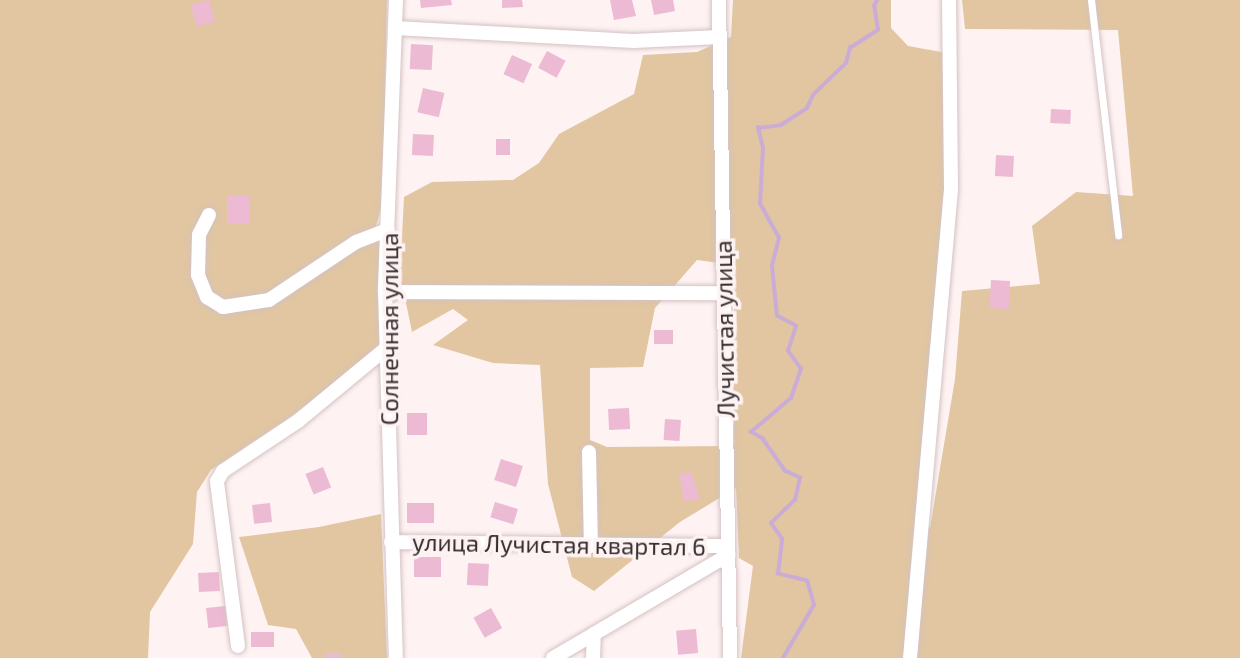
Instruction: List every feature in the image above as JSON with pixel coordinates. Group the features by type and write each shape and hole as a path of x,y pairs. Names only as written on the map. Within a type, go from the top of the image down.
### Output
{"street":[{"name":"Солнечная улица","path":"396,0 385,292 389,346 391,542 396,658"},
{"name":"Лучистая улица","path":"719,0 730,658"},
{"path":"911,658 951,188 949,0"},
{"path":"395,28 634,41 719,37"},
{"path":"209,215 200,235 198,275 207,298 223,307 269,300 356,242 388,230"},
{"path":"385,292 723,293"},
{"path":"238,646 216,481 223,471 298,421 389,346"},
{"path":"589,452 591,546"},
{"name":"улица Лучистая квартал 6","path":"391,542 728,550"},
{"path":"553,658 728,550"},
{"path":"593,658 594,634"}],"lane":[{"path":"1091,0 1118,235"}],"shaded area":[{"path":"0,0 387,0 383,201 376,226 384,236 384,346 311,403 211,470 197,492 193,544 150,612 148,658 0,658"},
{"path":"733,0 891,0 891,28 908,46 947,53 946,179 915,521 930,528 955,379 962,291 1040,284 1032,226 1076,192 1133,196 1118,30 965,29 962,0 1240,0 1240,658 741,658 753,566 739,558 736,488 680,522 594,591 572,577 548,484 540,365 493,363 433,345 468,320 453,309 412,332 400,274 404,197 432,182 513,180 539,163 559,134 634,94 643,55 697,52 731,37","holes":["697,260 734,265 734,446 607,447 590,440 590,368 643,367 655,308"]},
{"path":"381,514 387,658 312,658 296,629 268,625 239,537 319,527"}],"building":[{"path":"209,0 215,21 197,26 191,5"},
{"path":"420,0 451,0 452,5 421,8"},
{"path":"502,0 522,0 523,7 502,8"},
{"path":"610,0 632,0 636,16 614,20"},
{"path":"651,0 673,0 675,11 654,15"},
{"path":"411,44 433,45 432,70 410,69"},
{"path":"547,51 566,61 557,78 538,68"},
{"path":"512,55 532,64 524,83 503,74"},
{"path":"423,88 444,93 439,117 417,112"},
{"path":"1051,109 1071,110 1070,124 1050,123"},
{"path":"413,134 434,135 433,156 412,155"},
{"path":"496,139 510,139 510,155 496,155"},
{"path":"996,155 1014,156 1013,177 995,176"},
{"path":"227,196 249,196 249,224 227,224"},
{"path":"991,280 1010,281 1009,309 990,308"},
{"path":"654,330 673,330 673,344 654,344"},
{"path":"629,408 630,429 609,430 608,409"},
{"path":"407,413 427,413 427,435 407,435"},
{"path":"665,419 681,420 679,441 664,440"},
{"path":"501,459 523,466 516,487 494,480"},
{"path":"323,467 331,487 314,495 305,474"},
{"path":"691,472 700,499 684,501 679,474"},
{"path":"495,502 518,509 513,524 490,517"},
{"path":"270,503 272,522 254,524 252,505"},
{"path":"407,503 434,503 434,523 407,523"},
{"path":"414,557 441,557 441,577 414,577"},
{"path":"468,563 489,564 488,586 467,585"},
{"path":"219,572 220,591 199,592 198,573"},
{"path":"225,606 227,626 208,628 206,608"},
{"path":"491,608 502,628 485,638 474,618"},
{"path":"696,629 698,653 678,655 676,631"},
{"path":"251,632 274,632 274,647 251,647"},
{"path":"325,653 341,653 341,658 325,658"}],"waterway":[{"path":"783,658 814,605 807,581 778,574 782,539 771,523 795,500 800,478 785,471 763,439 751,432 791,398 801,369 788,351 796,326 777,316 772,266 779,238 760,204 763,148 758,128 781,125 807,108 813,95 846,63 850,48 878,30 874,6 877,0"}]}
